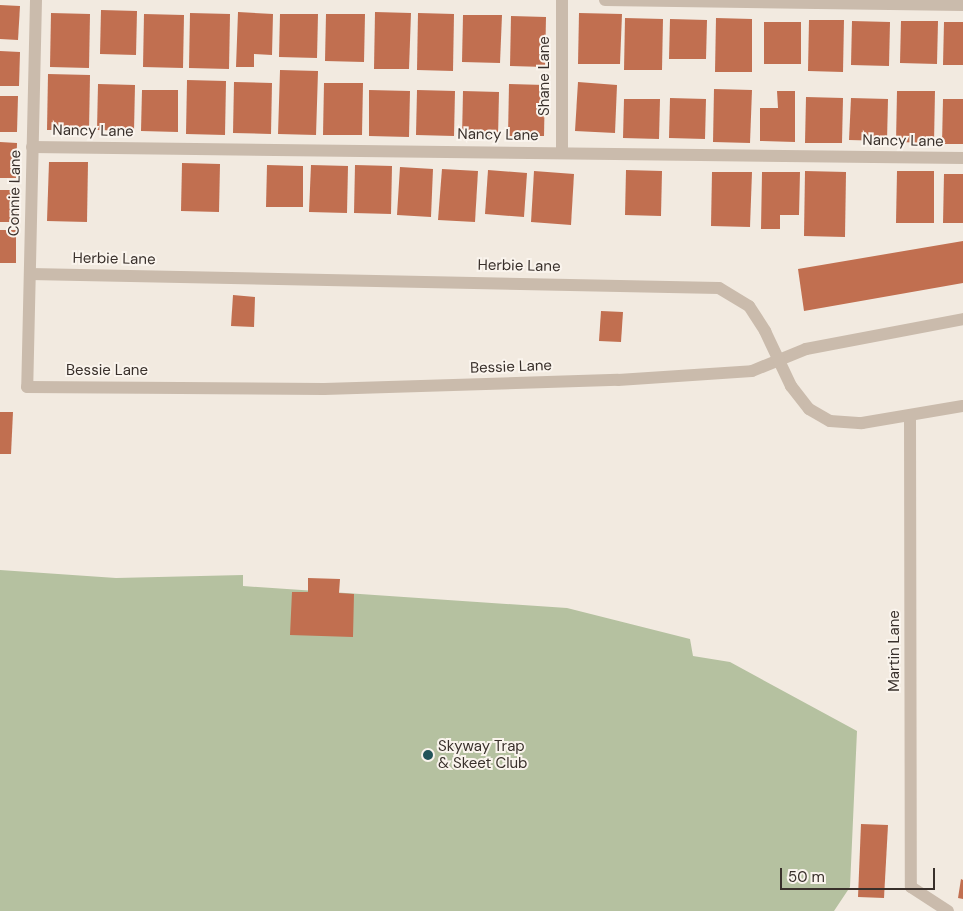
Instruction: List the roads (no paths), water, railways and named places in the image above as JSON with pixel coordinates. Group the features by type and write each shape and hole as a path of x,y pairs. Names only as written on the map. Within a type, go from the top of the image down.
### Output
{"street":[{"name":"Connie Lane","path":"27,387 36,0"},
{"name":"Shane Lane","path":"562,0 562,152"},
{"path":"605,0 963,5"},
{"name":"Nancy Lane","path":"32,147 963,158"},
{"name":"Herbie Lane","path":"30,274 719,288 749,306 765,331 777,362"},
{"path":"963,319 806,350 777,362 809,409 830,421 862,423 963,406"},
{"name":"Bessie Lane","path":"27,387 324,389 618,380 752,371 777,362"},
{"name":"Martin Lane","path":"910,416 911,887 948,911"}],"place":[{"name":"Skyway Trap & Skeet Club","path":"428,755"}]}
